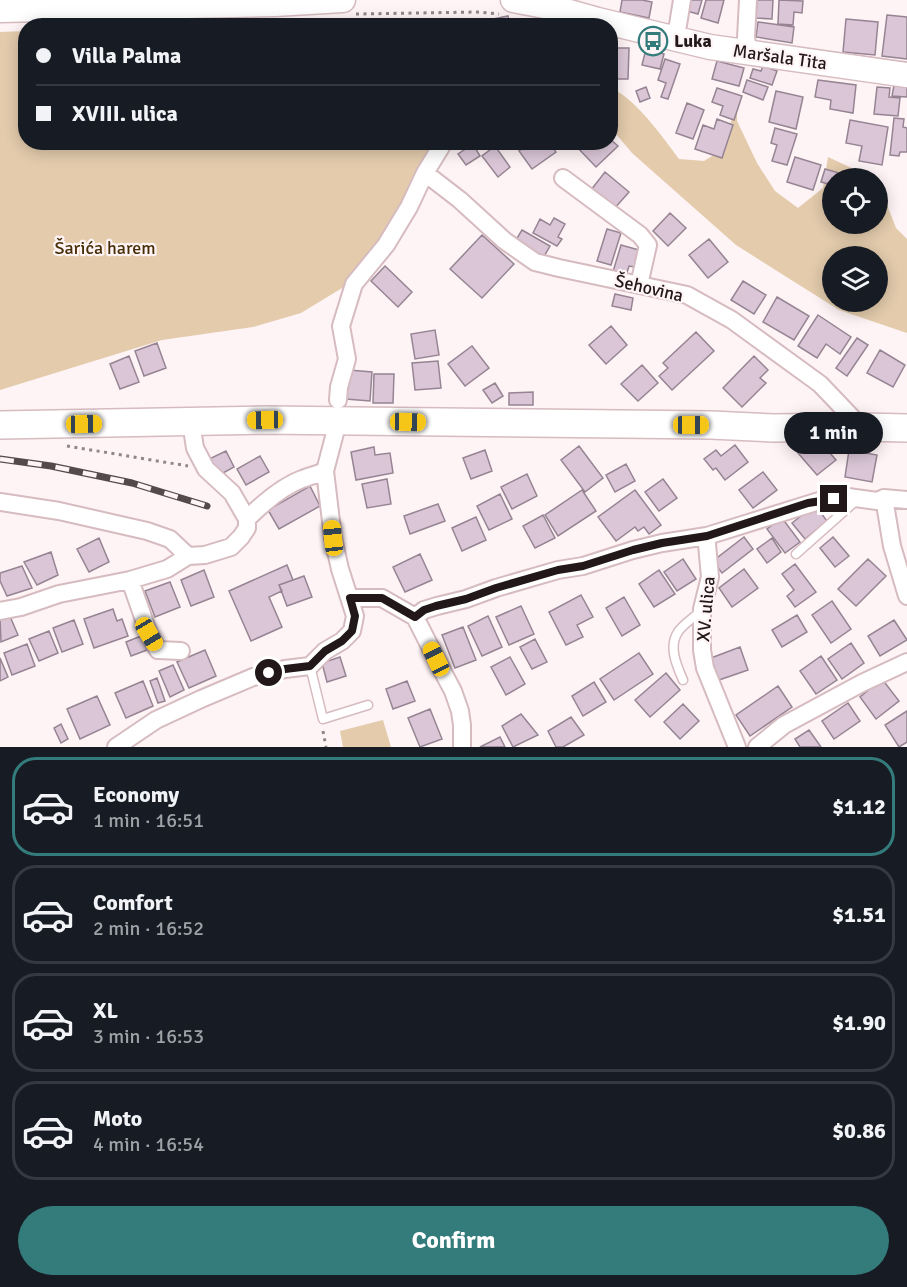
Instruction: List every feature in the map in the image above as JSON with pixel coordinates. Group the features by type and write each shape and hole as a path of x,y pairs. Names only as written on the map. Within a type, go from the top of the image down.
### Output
{"main road":[{"path":"0,425 265,420 907,428"}],"street":[{"path":"0,10 275,4 343,0"},
{"name":"Maršala Tita","path":"519,0 555,8 580,18"},
{"path":"673,38 678,25 682,0"},
{"path":"748,0 746,38 749,52"},
{"name":"Maršala Tita","path":"618,28 710,47 907,75"},
{"path":"339,400 339,387 347,359 341,326 354,284 386,245 410,207 439,150"},
{"name":"Šehovina","path":"426,173 460,200 505,242 535,262 687,295 732,320 819,384 861,427"},
{"path":"563,178 640,235 648,245 639,285"},
{"path":"0,611 21,607 59,594 130,580 167,569 188,556 211,554 231,547 247,528 247,519 232,493 206,469 195,448 191,422"},
{"path":"116,747 156,720 253,677 310,666 325,651 342,641 352,631 355,616 333,538 325,471 335,432"},
{"path":"247,519 265,500 289,485 325,471"},
{"path":"415,617 424,610 436,606 558,570 583,566 662,543 707,536 808,503 848,497 877,501 884,498 907,500"},
{"path":"884,498 892,546 907,596"},
{"path":"0,502 147,531 170,539 188,556"},
{"name":"XV. ulica","path":"707,536 710,577 702,609 702,650 705,668 738,747"},
{"path":"130,580 149,634 158,650 181,651"},
{"path":"350,598 382,598 415,617 453,691 461,718 462,747"},
{"path":"757,747 784,725 862,683 907,662"}],"lane":[{"path":"796,554 860,498"},
{"path":"683,680 675,659 676,637 679,630 702,609"},
{"path":"310,666 323,718 368,705"}],"path":[{"path":"65,446 206,469"},
{"path":"323,738 326,747"}],"green space":[{"name":"Šarića harem","path":"18,31 18,150 439,150 352,282 301,313 253,327 162,340 0,390 0,32"},
{"path":"618,92 638,109 679,159 704,161 720,151 737,106 737,121 757,163 775,191 798,208 822,189 822,234 888,234 888,208 896,228 907,239 907,333 845,312 888,312 888,246 822,246 822,299 736,245 632,153 618,136"},
{"path":"828,157 852,168 826,168"},
{"path":"383,720 391,747 343,747 340,731"}],"building":[{"path":"622,0 652,2 649,18 620,12"},
{"path":"685,0 702,0 698,14 683,10"},
{"path":"706,0 724,0 718,23 701,18"},
{"path":"757,0 773,0 772,19 756,18"},
{"path":"779,0 803,1 802,13 794,12 793,25 778,24"},
{"path":"887,15 907,17 907,59 882,56"},
{"path":"846,19 878,22 875,55 843,52"},
{"path":"758,22 794,27 792,43 756,37"},
{"path":"618,48 629,48 628,79 618,79"},
{"path":"646,49 664,54 660,69 642,65"},
{"path":"665,59 680,64 668,99 661,97 666,83 658,80"},
{"path":"717,61 744,68 739,86 712,79"},
{"path":"763,66 777,71 772,85 750,78 753,69 761,71"},
{"path":"747,80 768,87 763,100 743,92"},
{"path":"818,80 856,85 853,113 830,109 831,100 815,97"},
{"path":"894,85 907,87 907,97 892,96"},
{"path":"646,87 650,98 640,102 636,91"},
{"path":"877,87 890,88 889,97 900,98 898,116 874,114"},
{"path":"717,88 742,96 734,120 720,115 723,106 712,102"},
{"path":"776,91 803,97 796,129 769,122"},
{"path":"687,103 704,110 693,139 676,133"},
{"path":"894,118 904,119 903,127 907,128 907,152 900,152 899,156 890,155"},
{"path":"717,119 733,125 722,158 695,149 703,125 714,129"},
{"path":"850,120 888,127 882,165 859,161 862,146 846,143"},
{"path":"775,128 797,134 787,165 772,161 777,145 771,143"},
{"path":"464,150 476,150 480,156 466,165 458,154"},
{"path":"490,150 498,150 510,167 498,177 482,156"},
{"path":"555,150 556,152 532,169 519,151"},
{"path":"580,150 614,150 596,167"},
{"path":"795,157 821,165 813,190 787,182"},
{"path":"605,172 629,192 614,209 591,190"},
{"path":"670,213 686,228 668,246 653,231"},
{"path":"554,218 565,224 558,237 562,239 557,246 533,233 540,219 550,225"},
{"path":"607,229 621,233 611,265 597,261"},
{"path":"522,230 550,246 542,260 514,243"},
{"path":"482,235 514,264 482,298 450,269"},
{"path":"709,239 728,262 708,278 689,255"},
{"path":"621,245 639,250 634,267 629,266 625,279 612,275"},
{"path":"385,266 412,292 398,307 371,281"},
{"path":"743,281 766,295 754,314 731,300"},
{"path":"615,294 633,298 631,310 612,306"},
{"path":"777,297 809,316 794,340 763,322"},
{"path":"818,315 851,337 840,354 826,344 817,358 798,346"},
{"path":"611,326 627,345 606,364 589,345"},
{"path":"435,330 439,355 415,359 411,334"},
{"path":"696,332 714,351 672,390 659,376 668,368 663,363"},
{"path":"857,338 868,345 847,376 836,368"},
{"path":"157,343 166,368 144,376 135,351"},
{"path":"472,346 489,368 465,386 448,364"},
{"path":"880,350 905,365 893,387 867,373"},
{"path":"129,356 139,382 120,389 110,364"},
{"path":"754,356 768,370 760,378 766,383 742,407 723,388"},
{"path":"438,361 441,388 415,390 412,363"},
{"path":"642,365 658,383 638,401 621,384"},
{"path":"349,370 372,372 370,401 346,399"},
{"path":"374,374 394,374 393,403 373,403"},
{"path":"495,383 503,396 492,403 483,390"},
{"path":"533,392 533,405 509,405 509,393"},
{"path":"816,437 836,460 817,475 798,453"},
{"path":"735,445 748,462 725,480 716,468 713,470 704,459 716,450 721,456"},
{"path":"579,446 603,478 585,492 561,460"},
{"path":"374,447 375,455 390,453 393,473 356,480 351,452"},
{"path":"485,450 492,471 471,479 463,458"},
{"path":"849,450 877,455 872,482 845,477"},
{"path":"226,451 234,467 216,477 207,460"},
{"path":"260,456 269,472 246,485 237,469"},
{"path":"626,464 635,481 615,492 606,475"},
{"path":"763,472 777,490 753,508 739,490"},
{"path":"527,474 537,496 512,509 501,487"},
{"path":"387,479 391,504 367,508 362,484"},
{"path":"663,479 677,498 659,511 645,492"},
{"path":"310,486 320,506 279,529 268,510"},
{"path":"582,490 596,511 558,536 545,515"},
{"path":"635,490 661,525 649,534 644,527 638,531 635,527 616,541 598,517"},
{"path":"500,494 512,519 489,530 477,506"},
{"path":"438,504 445,521 410,534 404,516"},
{"path":"815,505 827,521 805,539 792,523"},
{"path":"543,515 555,538 535,548 523,526"},
{"path":"476,517 486,540 462,551 452,528"},
{"path":"782,518 800,542 785,553 767,529"},
{"path":"744,537 753,549 722,573 713,561"},
{"path":"833,537 849,556 835,567 820,548"},
{"path":"99,538 109,562 89,572 77,549"},
{"path":"772,538 781,552 767,563 757,549"},
{"path":"51,552 58,575 37,585 24,562"},
{"path":"420,554 432,580 405,592 393,567"},
{"path":"683,559 696,579 677,591 664,572"},
{"path":"868,559 886,576 856,606 838,589"},
{"path":"795,564 816,592 795,607 787,596 794,590 782,574"},
{"path":"287,565 293,580 279,585 282,591 269,597 282,627 251,641 229,591"},
{"path":"22,566 32,588 7,596 0,581 0,573"},
{"path":"744,569 758,588 732,607 719,588"},
{"path":"204,570 214,597 191,606 181,580"},
{"path":"659,570 675,594 654,607 639,584"},
{"path":"304,576 312,597 287,606 279,585"},
{"path":"170,582 180,607 155,617 145,591"},
{"path":"581,595 593,617 577,625 583,637 566,645 549,612"},
{"path":"624,597 640,625 622,636 606,608"},
{"path":"832,601 851,629 831,643 812,615"},
{"path":"521,606 534,634 509,645 496,617"},
{"path":"113,609 117,621 122,619 128,636 94,648 84,619"},
{"path":"9,614 18,635 1,642 0,618"},
{"path":"797,615 807,632 782,647 772,630"},
{"path":"488,616 502,647 482,656 468,626"},
{"path":"74,620 83,644 62,652 53,628"},
{"path":"894,620 907,640 880,656 868,636"},
{"path":"463,627 476,660 455,668 442,635"},
{"path":"49,631 58,653 39,661 29,639"},
{"path":"141,636 147,650 131,656 126,642"},
{"path":"535,639 547,662 532,669 520,647"},
{"path":"851,643 864,663 842,679 828,659"},
{"path":"27,644 35,666 12,675 4,653"},
{"path":"740,647 748,670 719,680 711,658"},
{"path":"205,650 216,676 189,688 177,662"},
{"path":"639,653 653,674 614,700 600,679"},
{"path":"821,656 837,680 816,694 800,671"},
{"path":"340,657 346,676 327,682 322,663"},
{"path":"510,657 525,684 506,695 491,667"},
{"path":"0,658 8,677 0,681"},
{"path":"173,665 184,690 170,697 159,671"},
{"path":"666,673 680,690 650,717 635,700"},
{"path":"157,678 165,701 158,703 150,681"},
{"path":"882,679 899,701 876,719 860,697"},
{"path":"143,681 153,706 126,718 115,693"},
{"path":"407,681 415,701 393,709 386,689"},
{"path":"594,682 606,702 583,716 572,696"},
{"path":"778,686 792,707 750,736 736,715"},
{"path":"97,696 110,725 80,739 67,709"},
{"path":"848,703 860,721 834,739 822,721"},
{"path":"683,704 699,721 680,739 664,722"},
{"path":"430,709 442,739 420,747 408,718"},
{"path":"907,711 907,742 899,747 885,725"},
{"path":"521,714 538,735 513,747 502,726"},
{"path":"571,717 584,735 563,747 556,747 548,731"},
{"path":"61,724 68,739 61,743 54,728"},
{"path":"809,730 821,747 800,747 795,739"},
{"path":"500,737 505,747 480,747"}],"railway":[{"path":"0,459 51,466 132,483 207,506"}],"place":[{"name":"Luka","path":"653,41"}],"route":[{"path":"269,673 310,666 325,651 342,641 352,631 355,616 350,598 382,598 415,617 424,610 436,606 558,570 583,566 662,543 707,536 808,503 834,499"}]}
